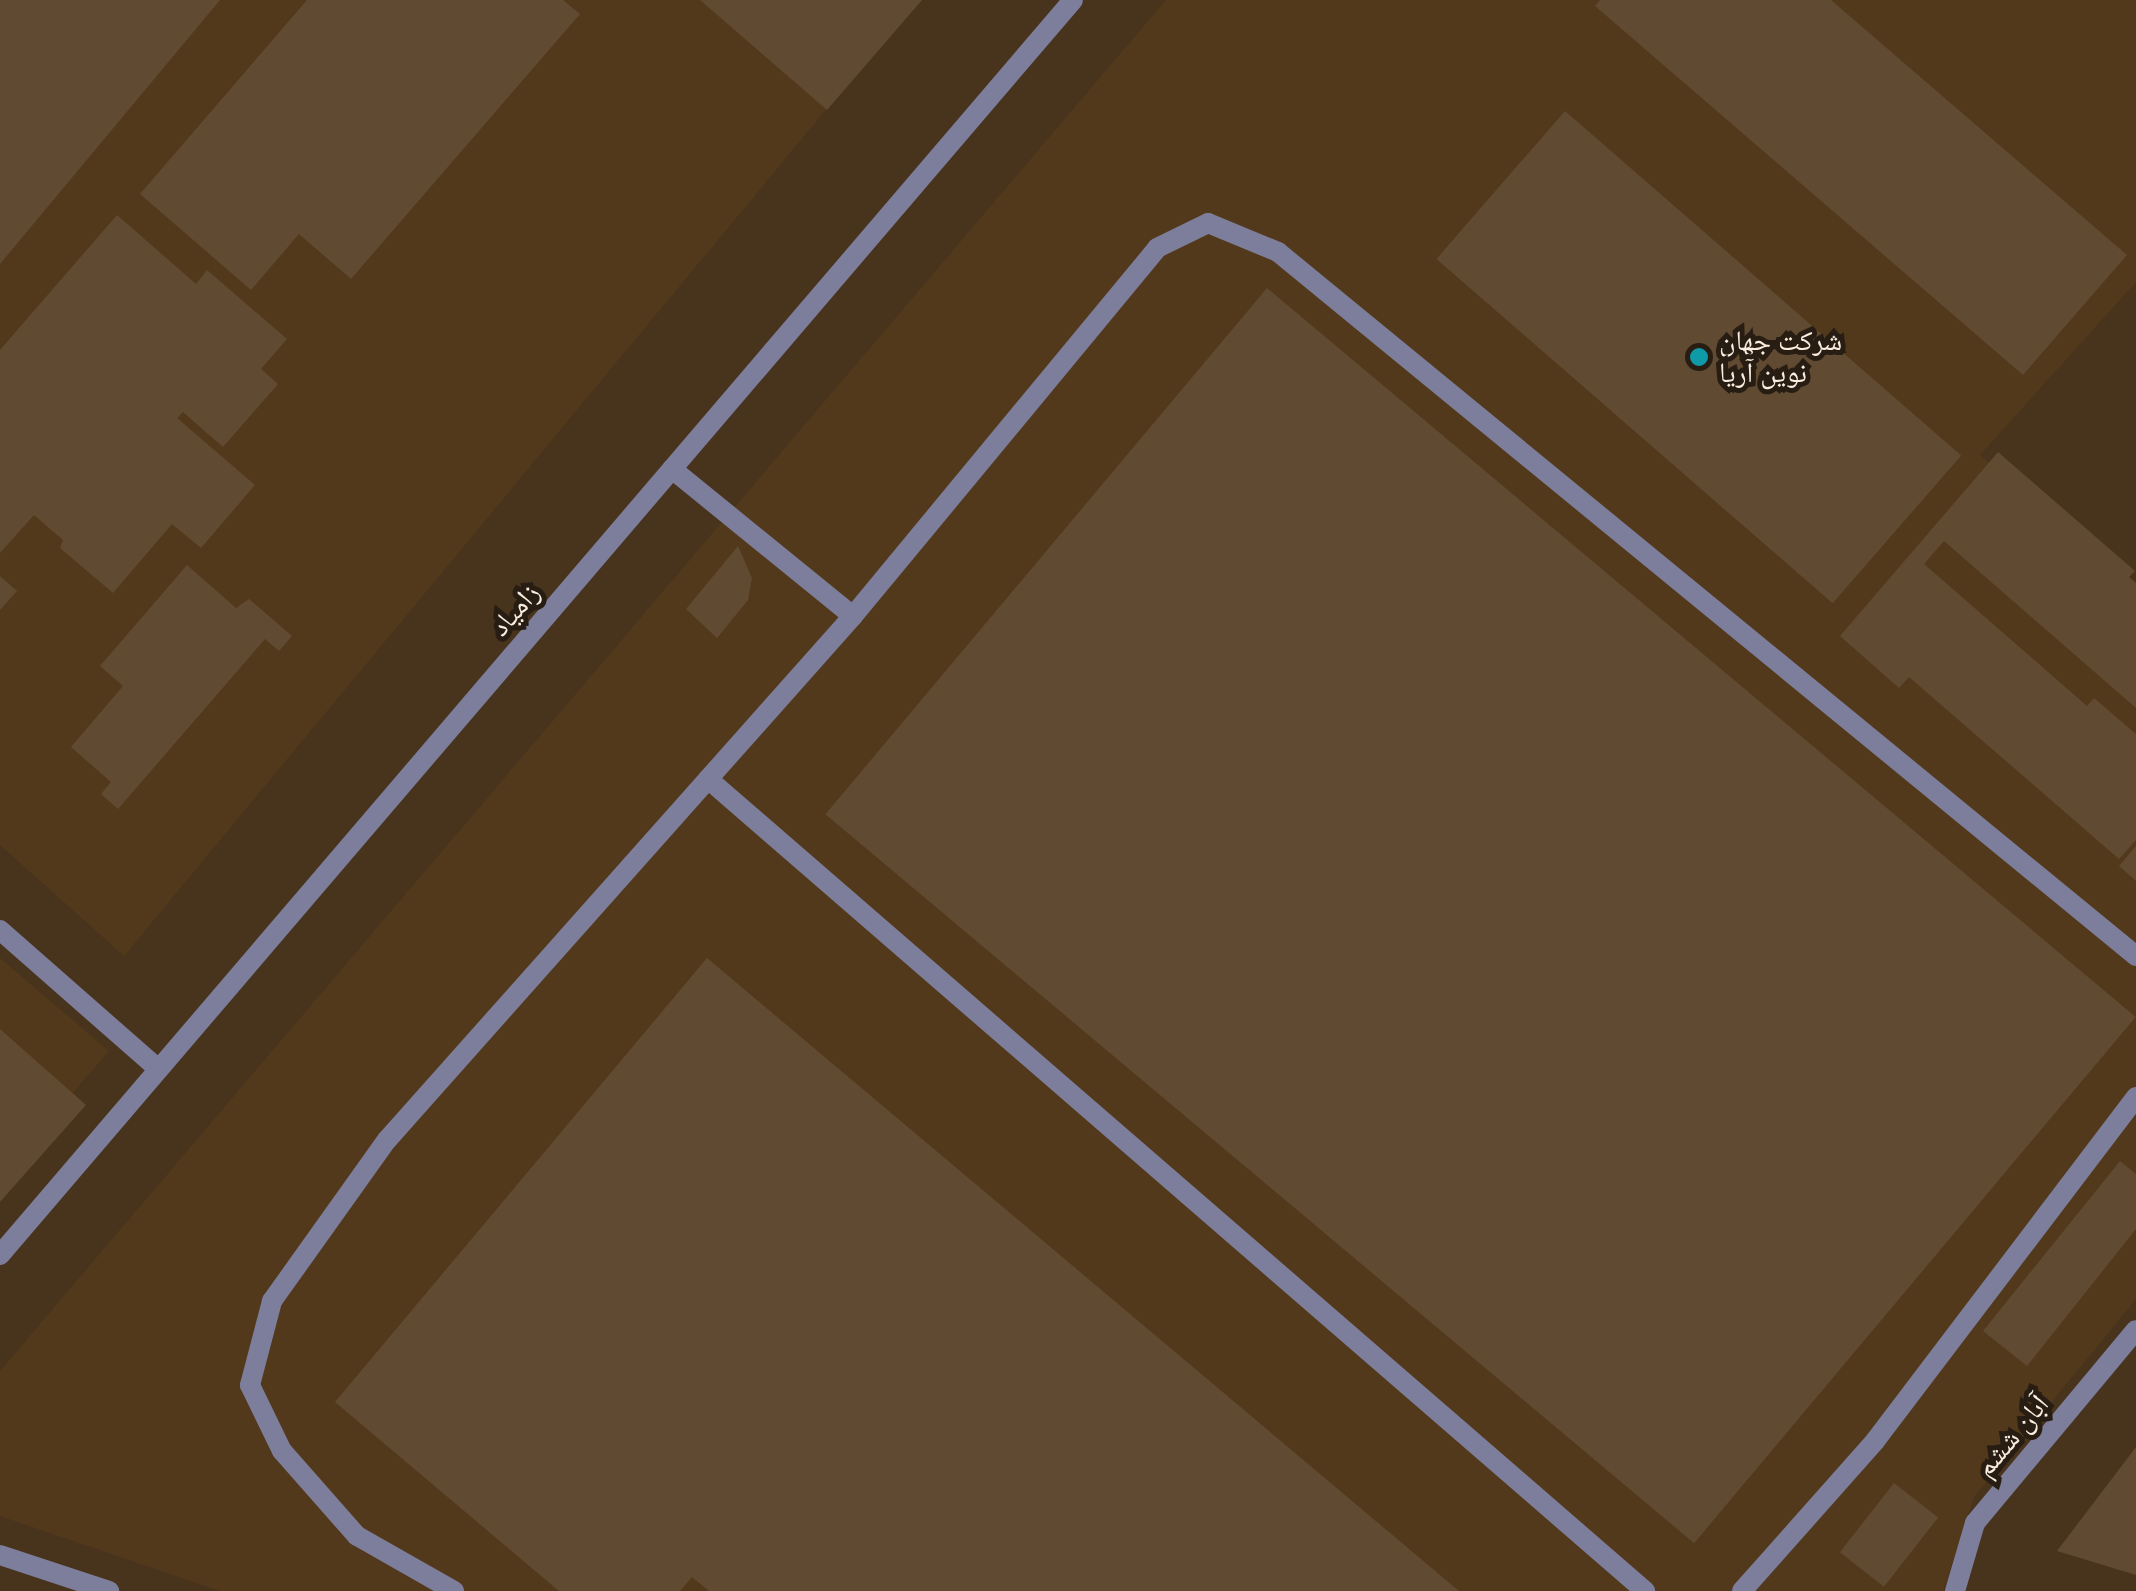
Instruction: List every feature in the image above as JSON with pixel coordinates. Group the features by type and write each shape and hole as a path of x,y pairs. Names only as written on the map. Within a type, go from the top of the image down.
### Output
{"street":[{"name":"زامیاد","path":"0,1255 1073,0"},
{"path":"454,1591 357,1536 282,1451 250,1385 272,1301 386,1140 853,616 1157,248 1208,222 1278,252 2136,956"},
{"path":"672,469 853,616"},
{"path":"708,778 1645,1591"},
{"path":"0,930 158,1069"},
{"path":"1742,1591 1874,1441 2136,1097"},
{"name":"آبان ششم","path":"1954,1591 1976,1523 2136,1330"},
{"path":"0,1556 110,1591"}],"shaded area":[{"path":"0,0 917,0 124,956 0,845"},
{"path":"1166,0 2136,0 2136,282 1980,455 2136,589 2136,1299 1974,1497 1943,1591 220,1591 0,1516 0,1371"},
{"path":"0,958 109,1051 0,1177"}],"building":[{"path":"0,0 220,0 0,264"},
{"path":"307,0 563,0 580,14 351,279 299,234 251,290 140,194"},
{"path":"700,0 922,0 827,110"},
{"path":"1600,0 1831,0 2127,255 2023,375 1595,6"},
{"name":"شرکت جهان نوین آریا","path":"1565,111 1961,455 1833,603 1436,259"},
{"path":"117,215 196,284 207,270 287,339 261,369 278,384 223,447 183,412 177,418 255,485 201,548 172,524 113,593 60,548 63,540 34,515 0,553 0,350"},
{"path":"1267,288 2136,1017 1694,1543 825,814"},
{"path":"1998,452 2135,571 2129,577 2136,583 2136,708 1944,541 1924,564 2087,706 2094,698 2136,734 2136,840 2119,859 1909,677 1899,688 1840,636"},
{"path":"738,546 752,578 748,600 717,638 686,609"},
{"path":"187,565 236,608 249,599 292,636 279,651 265,639 118,809 101,794 111,782 71,747 123,686 100,666"},
{"path":"0,576 17,591 0,610"},
{"path":"2136,846 2136,881 2119,866"},
{"path":"707,958 1459,1591 709,1591 692,1577 680,1591 559,1591 335,1402"},
{"path":"0,1029 86,1105 0,1202"},
{"path":"2120,1161 2136,1174 2136,1229 2027,1366 1983,1331"},
{"path":"2136,1447 2136,1575 2057,1551"},
{"path":"1894,1483 1938,1517 1884,1587 1840,1552"}],"place":[{"name":"شرکت جهان نوین آریا","path":"1699,357"}]}
